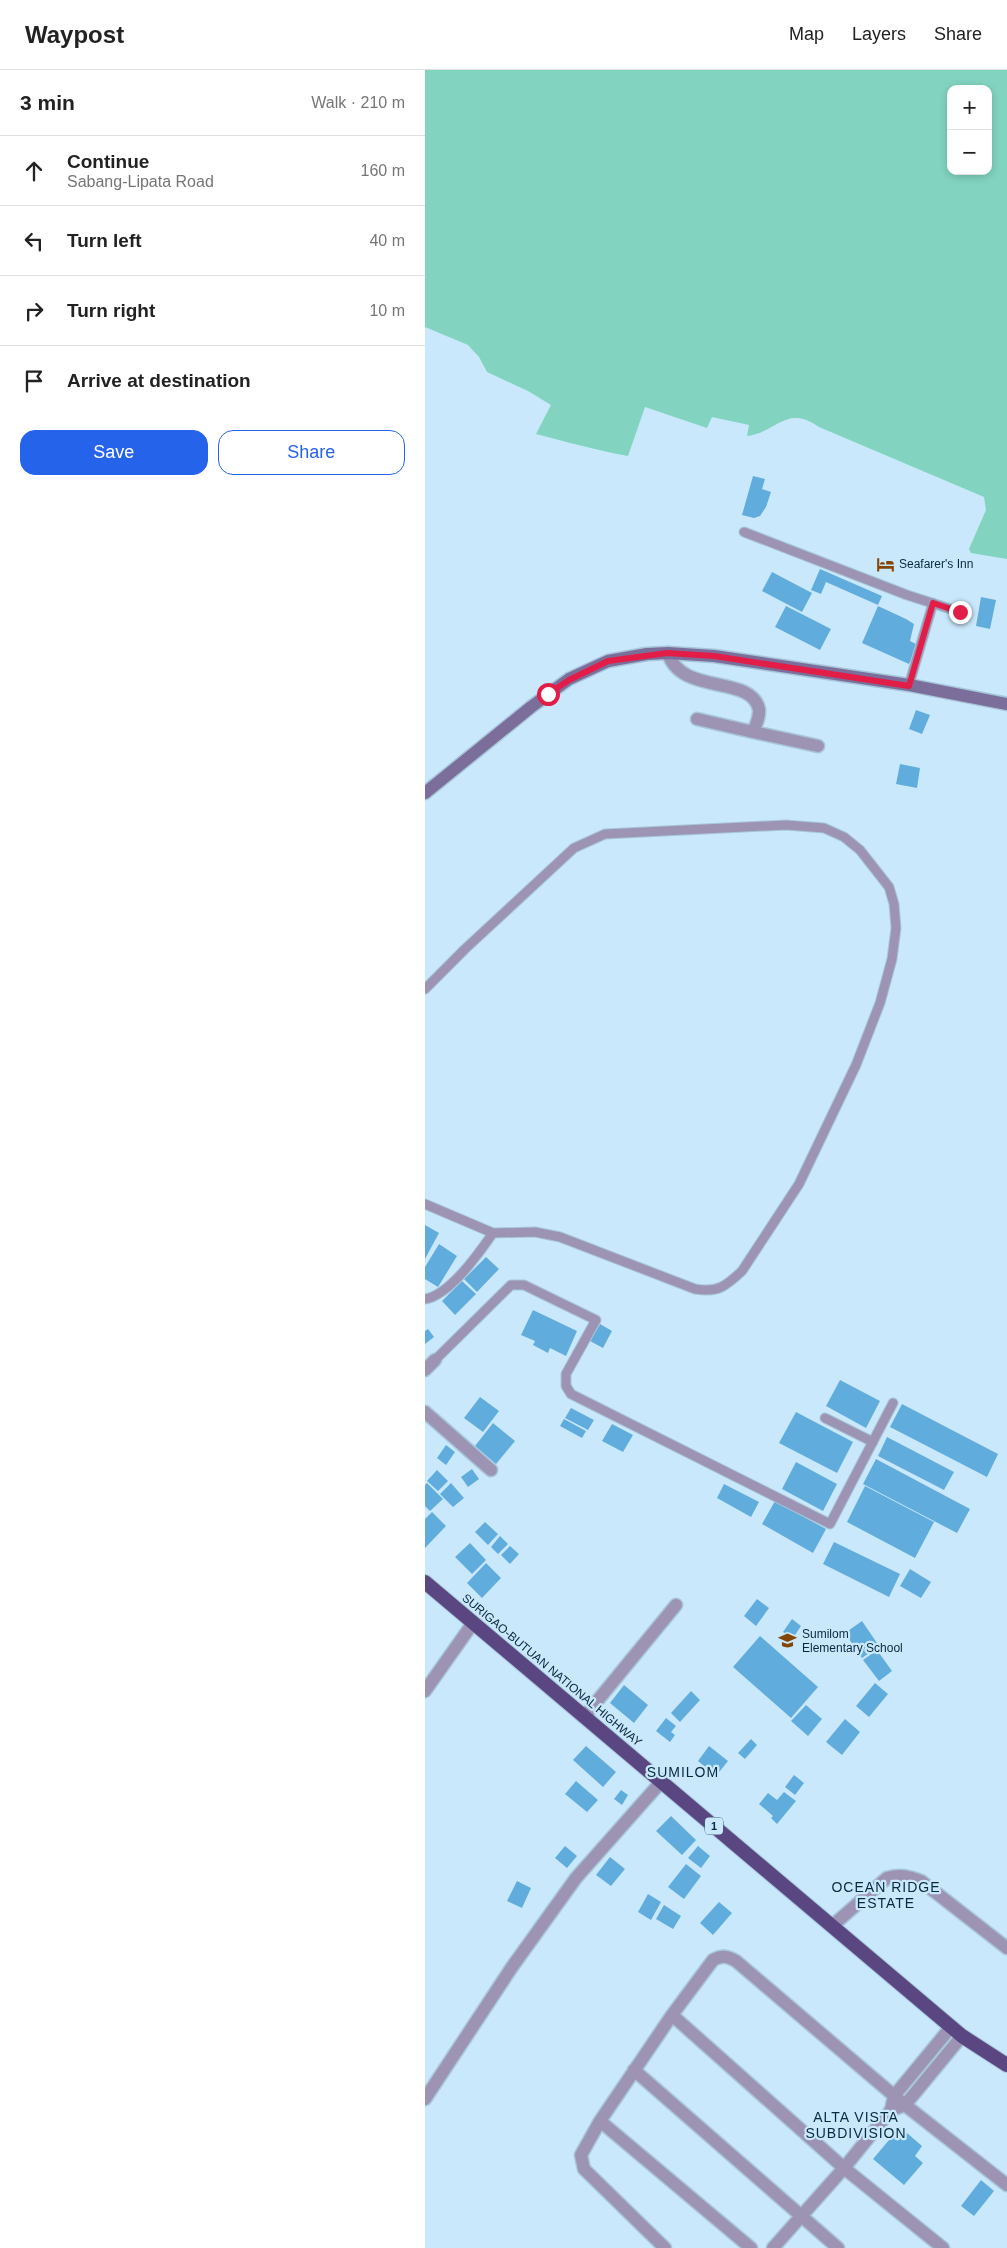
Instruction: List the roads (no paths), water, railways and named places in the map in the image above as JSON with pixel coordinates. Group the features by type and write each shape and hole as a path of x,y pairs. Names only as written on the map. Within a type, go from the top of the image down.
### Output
{"highway":[{"name":"SURIGAO-BUTUAN NATIONAL HIGHWAY","path":"425,1582 956,2031 1007,2065"}],"main road":[{"path":"425,793 531,707 569,680 608,661 667,653 714,656 909,686 1007,704"}],"street":[{"path":"667,653 673,667 689,678 735,689 749,695 756,702 759,711 753,732"},
{"path":"697,719 818,746"},
{"path":"425,1370 435,1360"},
{"path":"425,1412 491,1470"},
{"path":"584,1717 676,1605"},
{"path":"425,1691 473,1623"},
{"path":"425,2099 512,1967 576,1878 661,1782"},
{"path":"832,1926 887,1878 897,1875 908,1876 921,1881 1007,1948"},
{"path":"665,2248 583,2169 581,2155 600,2121 672,2015 713,1960 720,1956 729,1957 905,2105 1007,2186"},
{"path":"672,2015 844,2168 943,2248"},
{"path":"773,2248 844,2168 891,2110 895,2096 956,2031"},
{"path":"891,2110 905,2105 956,2031"},
{"path":"634,2070 838,2248"},
{"path":"600,2121 751,2248"}],"lane":[{"path":"744,532 907,595 960,612"},
{"path":"909,686 933,603"},
{"path":"425,989 574,848 605,834 777,826 825,828 843,837 860,850 889,887 894,904 896,928 892,959 880,1003 856,1065 799,1184 742,1271 730,1282 709,1291 695,1289 561,1237 535,1232 493,1233 425,1204"},
{"path":"425,1299 441,1293 479,1254 493,1233"},
{"path":"435,1360 511,1285 523,1285 596,1320 566,1374 566,1386 571,1394 830,1524 893,1403"},
{"path":"825,1418 873,1442"}],"place":[{"name":"Seafarer's Inn","path":"885,564"},
{"name":"Sumilom Elementary School","path":"788,1641"}],"district":[{"name":"SUMILOM","path":"683,1772"},
{"name":"OCEAN RIDGE ESTATE","path":"886,1895"},
{"name":"ALTA VISTA SUBDIVISION","path":"856,2126"}]}
